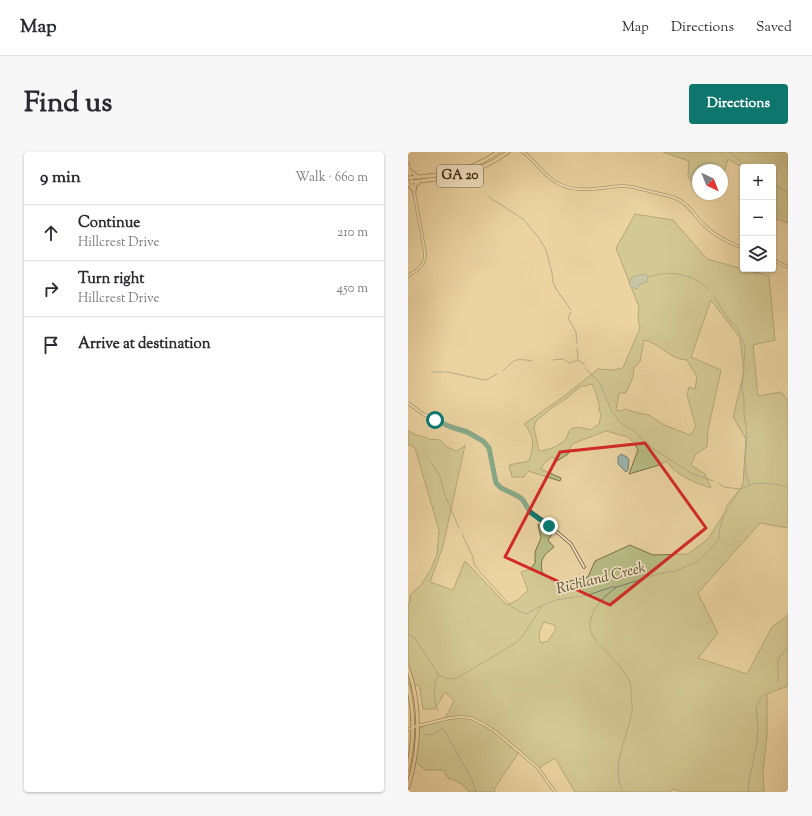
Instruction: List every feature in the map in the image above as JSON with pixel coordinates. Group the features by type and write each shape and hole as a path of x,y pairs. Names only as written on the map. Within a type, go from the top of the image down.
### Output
{"main road":[{"name":"GA 20","path":"410,178 456,172 481,162 498,152"},
{"name":"GA 20","path":"409,183 439,180 461,175 485,166 508,152"},
{"path":"409,173 418,177"},
{"path":"409,183 414,190 416,185 420,182"},
{"path":"408,668 415,692 418,726 416,753 408,787"},
{"path":"408,686 412,707 413,727 408,769"},
{"path":"408,737 412,741"}],"street":[{"path":"523,152 552,181 565,187 581,190 633,186 675,198 688,207 704,225 714,233 740,247"},
{"path":"408,164 410,178 409,183"},
{"path":"408,276 418,270 424,263 425,259 414,190"},
{"path":"776,261 788,267"},
{"path":"408,403 423,414 451,427 467,432 484,442 489,448 496,483 501,488 523,500 530,512 544,521 571,544 584,567"},
{"path":"408,706 412,707"},
{"path":"408,730 413,727 460,717 471,718 497,733 538,767 555,792"}],"highlighted area":[{"path":"645,443 706,528 610,605 505,557 560,452"}],"green space":[{"path":"663,152 788,152 788,223 776,219 776,164 740,164 740,166 728,159 727,164 692,164 692,182 688,177 689,161"},
{"path":"635,214 673,220 707,259 740,268 740,272 754,272 769,276 775,340 753,345 758,396 781,392 788,400 788,528 760,523 698,593 718,633 698,658 747,674 772,627 788,615 788,686 767,694 767,737 763,771 764,792 682,792 673,789 670,792 575,792 555,758 539,768 519,752 494,789 495,792 469,792 460,783 449,779 443,770 425,770 413,760 415,730 446,717 454,701 445,692 435,709 423,709 419,684 410,689 408,684 408,603 410,602 410,595 421,585 431,569 437,554 439,530 415,448 408,444 408,431 429,439 440,440 447,447 456,451 465,445 443,546 430,582 453,590 465,561 507,605 518,600 528,590 521,572 530,569 535,563 535,552 541,538 538,524 543,525 553,533 548,540 554,547 543,558 541,567 542,572 556,584 588,577 595,561 630,545 653,555 688,554 708,539 743,484 746,439 733,417 744,372 740,338 711,300 691,357 721,370 708,430 707,447 696,454 691,465 705,474 711,488 692,481 680,474 670,466 667,461 629,474 638,450 628,437 606,431 572,444 568,454 557,461 552,457 545,462 541,469 561,478 560,481 528,471 524,477 512,477 509,465 529,461 533,446 532,437 524,424 563,397 598,369 613,370 623,368 640,328 638,320 639,307 616,248","holes":["644,340 675,357 687,360 697,377 695,389 689,387 687,395 696,427 690,435 664,425 649,415 626,409 620,411 616,410 619,393 626,393 633,377 634,368 640,362","592,384 601,414 599,424 590,430 578,427 573,428 562,443 550,449 539,451 534,428 536,421 581,386","544,622 555,625 555,631 548,641 541,643 539,635"]}],"water":[{"path":"645,274 648,277 647,282 640,284 637,289 631,287 629,284 632,277"},
{"path":"621,454 629,460 628,470 626,472 618,464 618,457"}],"waterway":[{"path":"730,152 743,164"},
{"path":"776,186 788,193"},
{"path":"489,197 523,219 539,238 546,250 556,289 571,310"},
{"path":"648,277 664,274 680,274 696,280 708,290"},
{"path":"714,296 726,316 737,328 744,343 745,351 742,388 747,434 745,460 746,476 750,485"},
{"path":"571,312 568,318 576,332 577,343"},
{"path":"577,348 578,360 585,365"},
{"path":"553,360 563,359 569,363 578,360"},
{"path":"503,371 515,360 532,361"},
{"path":"585,368 600,383 612,412 623,425 630,428 652,448 691,473 713,481"},
{"path":"432,372 448,372 484,380 497,374"},
{"path":"430,461 439,474 445,495 459,528"},
{"path":"718,483 724,487 740,489"},
{"name":"Richland Creek","path":"438,675 448,679 457,678 506,649 518,641 542,606 548,603 556,600 588,595 658,574 675,571 697,562 719,539 720,528 727,505 740,489 753,484 761,483 788,487"},
{"path":"462,534 473,557 474,564 512,607 526,614 541,606"},
{"path":"597,642 590,627 591,619 598,604 617,587"},
{"path":"408,634 415,638 438,674"},
{"path":"601,646 624,672 631,685 632,712 621,752 618,772 619,782 623,792"},
{"path":"778,681 778,659 788,647"},
{"name":"Richland Creek","path":"438,675 434,693 438,711"},
{"path":"749,792 748,786 757,742 758,727 756,707 764,694"},
{"name":"Richland Creek","path":"424,735 434,734 443,728 472,780 476,792"}],"route":[{"path":"435,420 474,435 483,441 489,448 496,483 501,488 523,500 530,512 549,526"}]}
